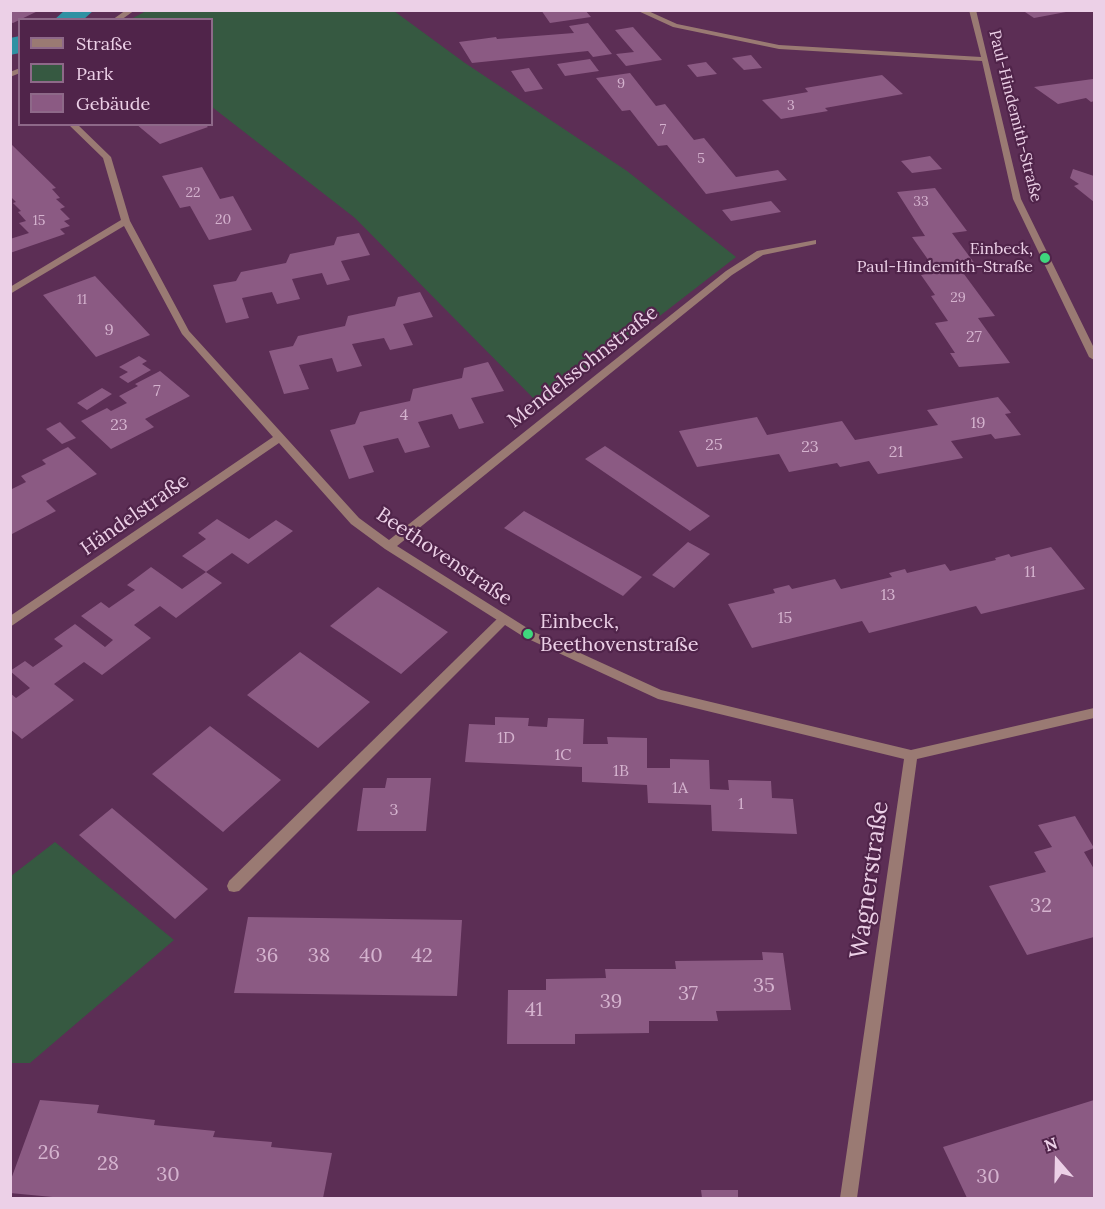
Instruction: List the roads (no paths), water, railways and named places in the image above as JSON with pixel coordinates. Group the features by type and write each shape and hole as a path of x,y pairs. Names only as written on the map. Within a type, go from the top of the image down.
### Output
{"street":[{"path":"118,18 132,10"},
{"path":"639,10 675,26 779,47 986,59"},
{"name":"Paul-Hindemith-Straße","path":"972,10 986,59 1017,199 1095,357"},
{"name":"Beethovenstraße","path":"74,126 107,157 126,222 185,332 355,521 389,546 503,620 657,694 911,755"},
{"path":"10,291 126,222"},
{"name":"Mendelssohnstraße","path":"389,546 729,273 760,254 813,242"},
{"name":"Händelstraße","path":"10,623 280,437"},
{"path":"234,886 503,620"},
{"path":"911,755 1095,713"},
{"name":"Wagnerstraße","path":"849,1198 911,755"}],"waterway":[{"path":"69,18 83,10"},
{"path":"10,48 18,44"}],"place":[{"name":"Einbeck, Paul-Hindemith-Straße","path":"1045,258"},
{"name":"Einbeck, Beethovenstraße","path":"528,634"}]}
